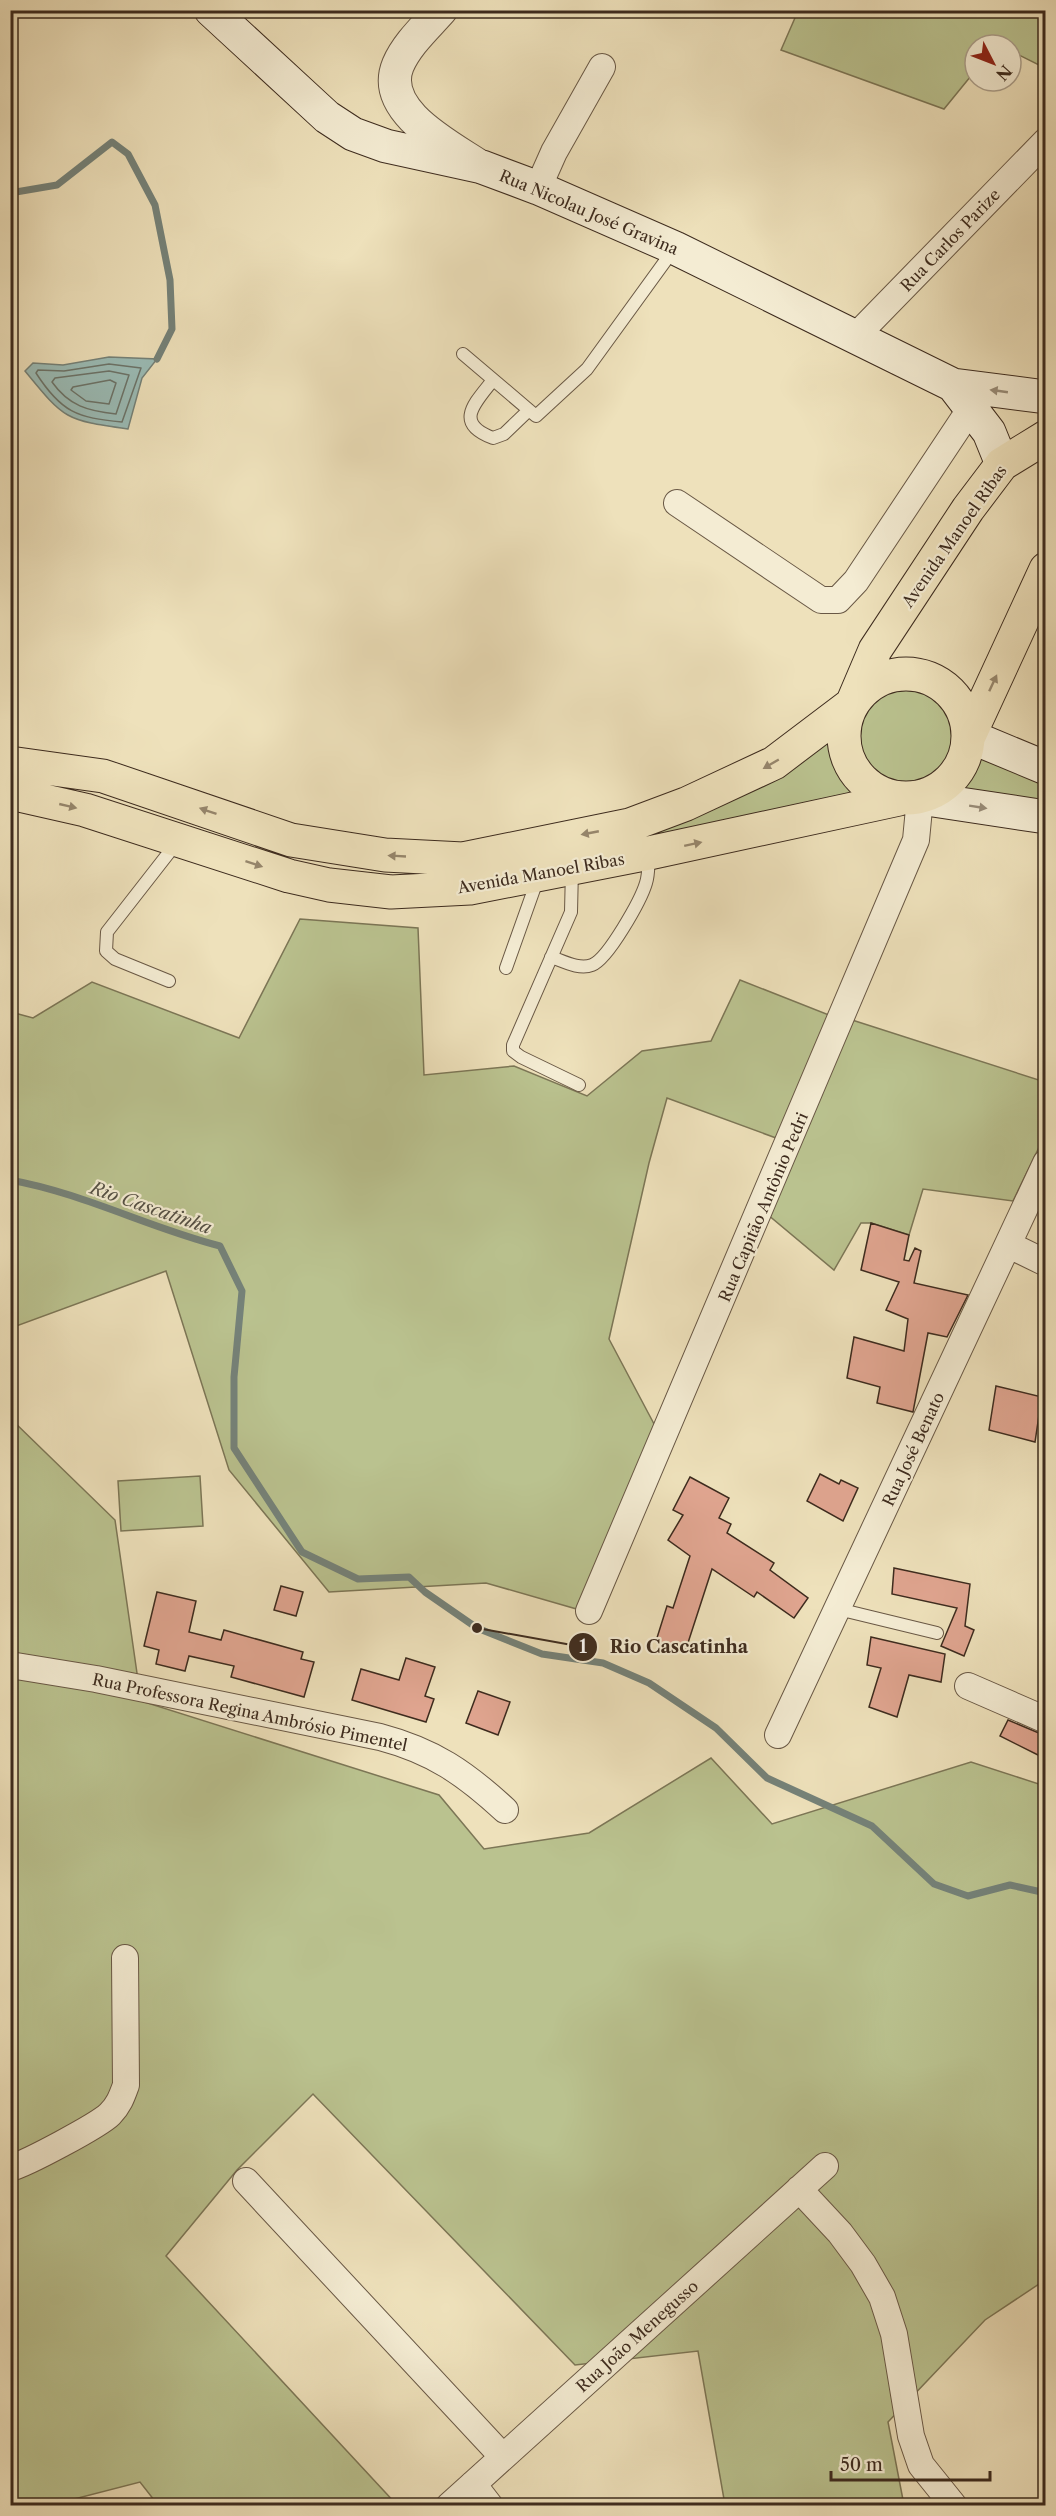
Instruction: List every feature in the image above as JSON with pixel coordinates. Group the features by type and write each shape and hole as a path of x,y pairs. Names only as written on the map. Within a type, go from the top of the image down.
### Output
{"main road":[{"name":"Rua Nicolau José Gravina","path":"211,10 327,117 353,134 386,146 482,167 538,188 675,248 854,338 962,396 989,432 1002,464"},
{"name":"Rua Nicolau José Gravina","path":"962,396 1046,397"},
{"name":"Avenida Manoel Ribas","path":"804,741 875,650 968,509 1002,464 1046,437"},
{"path":"910,798 940,790 955,775 965,756 969,736 1046,569"},
{"name":"Avenida Manoel Ribas","path":"10,764 103,776 291,840 385,855 463,859 630,825 737,782 774,763 852,704 875,650"},
{"path":"969,736 965,716 956,698 941,684 922,676 902,674 882,678 865,689 852,704 844,724 843,745 850,765 862,782 879,794 1046,817"},
{"path":"969,736 1046,768"},
{"name":"Avenida Manoel Ribas","path":"10,793 85,810 289,876 329,885 391,892 470,888 910,798"}],"street":[{"path":"441,10 410,45 398,66 394,84 400,104 423,126 482,167"},
{"path":"538,188 554,152 602,67"},
{"name":"Rua Carlos Parize","path":"854,338 1046,141"},
{"path":"677,503 820,600 838,600 856,581 962,396"},
{"name":"Rua Capitão Antônio Pedri","path":"589,1611 916,840 910,798"},
{"name":"Rua José Benato","path":"778,1735 1046,1163"},
{"path":"1009,1245 1046,1263"},
{"name":"Rua Professora Regina Ambrósio Pimentel","path":"10,1665 118,1684 380,1737 412,1746 446,1762 473,1780 506,1810"},
{"path":"968,1686 1046,1720"},
{"path":"10,2168 39,2155 109,2115 120,2102 126,2085 124,1958"},
{"name":"Rua João Menegusso","path":"449,2505 825,2166"},
{"path":"246,2181 503,2457"},
{"path":"799,2189 840,2233 863,2264 882,2297 894,2334 911,2436 921,2465 954,2505"},
{"path":"473,2484 490,2505"}],"lane":[{"path":"463,354 536,416 587,369 675,248"},
{"path":"493,380 470,410 470,421 481,434 494,438 504,434 529,410"},
{"path":"169,981 115,959 106,951 105,943 108,932 179,840"},
{"path":"551,957 579,967 592,965 605,955 642,893 647,881 649,853"},
{"path":"572,868 571,912 513,1045 513,1051 579,1085"},
{"path":"506,968 539,874"},
{"path":"838,1609 937,1633"}],"green space":[{"path":"798,11 1045,11 1045,68 1023,57 1023,33 963,33 963,86 944,109 781,50"},
{"path":"905,689 923,692 939,703 950,719 953,737 950,755 939,771 923,782 905,785 887,782 871,771 860,755 857,737 860,719 871,703 887,692"},
{"path":"837,722 836,757 851,782 869,799 660,837 656,830"},
{"path":"980,744 1045,780 1045,810 951,790"},
{"path":"300,919 418,928 424,1075 514,1066 587,1096 642,1051 711,1041 740,980 839,1019 787,1142 667,1098 649,1163 609,1339 662,1439 587,1612 486,1583 329,1592 229,1470 166,1271 11,1328 11,1012 33,1018 92,982 239,1038"},
{"path":"849,1019 1045,1082 1045,1135 1013,1201 923,1189 909,1235 871,1223 861,1223 834,1270 767,1214"},
{"path":"10,1418 115,1520 141,1701 439,1795 484,1849 589,1833 711,1758 772,1824 971,1762 1045,1786 1045,2280 985,2320 888,2422 904,2505 725,2505 698,2351 575,2365 313,2094 237,2170 166,2256 397,2505 158,2505 140,2482 51,2505 11,2505"},
{"path":"200,1476 203,1526 121,1531 118,1481"}],"water":[{"path":"109,357 157,359 142,378 128,429 78,420 68,415 49,399 25,371 33,363 63,365"}],"building":[{"path":"871,1223 909,1235 904,1260 909,1261 915,1248 921,1251 914,1283 968,1295 947,1337 928,1333 913,1412 877,1403 880,1387 847,1378 854,1337 904,1351 908,1319 886,1310 899,1282 861,1270"},
{"path":"996,1386 1046,1398 1046,1417 1039,1415 1035,1442 989,1430"},
{"path":"820,1474 839,1484 841,1480 858,1488 843,1521 807,1501"},
{"path":"690,1477 729,1498 719,1518 731,1524 727,1533 774,1563 770,1570 808,1598 794,1618 757,1592 754,1597 712,1569 685,1652 656,1641 667,1606 673,1608 690,1556 668,1540 683,1515 673,1510"},
{"path":"894,1568 970,1584 965,1626 974,1630 964,1656 941,1646 957,1608 892,1594"},
{"path":"281,1586 303,1592 296,1616 274,1610"},
{"path":"157,1592 196,1601 189,1632 221,1640 224,1630 303,1652 301,1659 314,1662 304,1697 231,1677 234,1666 189,1656 185,1671 156,1664 159,1650 144,1646"},
{"path":"871,1637 945,1654 941,1682 909,1675 897,1717 869,1707 881,1668 867,1665"},
{"path":"406,1658 435,1667 425,1696 434,1699 426,1722 352,1700 361,1669 399,1680"},
{"path":"478,1691 510,1702 498,1735 466,1723"},
{"path":"1008,1720 1046,1736 1046,1744 1038,1755 1000,1736"}],"waterway":[{"path":"10,193 57,185 112,142 128,154 155,205 170,280 172,329 157,359"},
{"name":"Rio Cascatinha","path":"10,1180 64,1193 220,1246 242,1291 234,1377 234,1448 302,1552 358,1579 409,1577 425,1592 477,1628 542,1654 603,1663 649,1683 716,1728 767,1778 872,1826 934,1884 968,1896 1010,1885 1046,1893"}],"place":[{"name":"Rio Cascatinha","path":"477,1628"}]}
